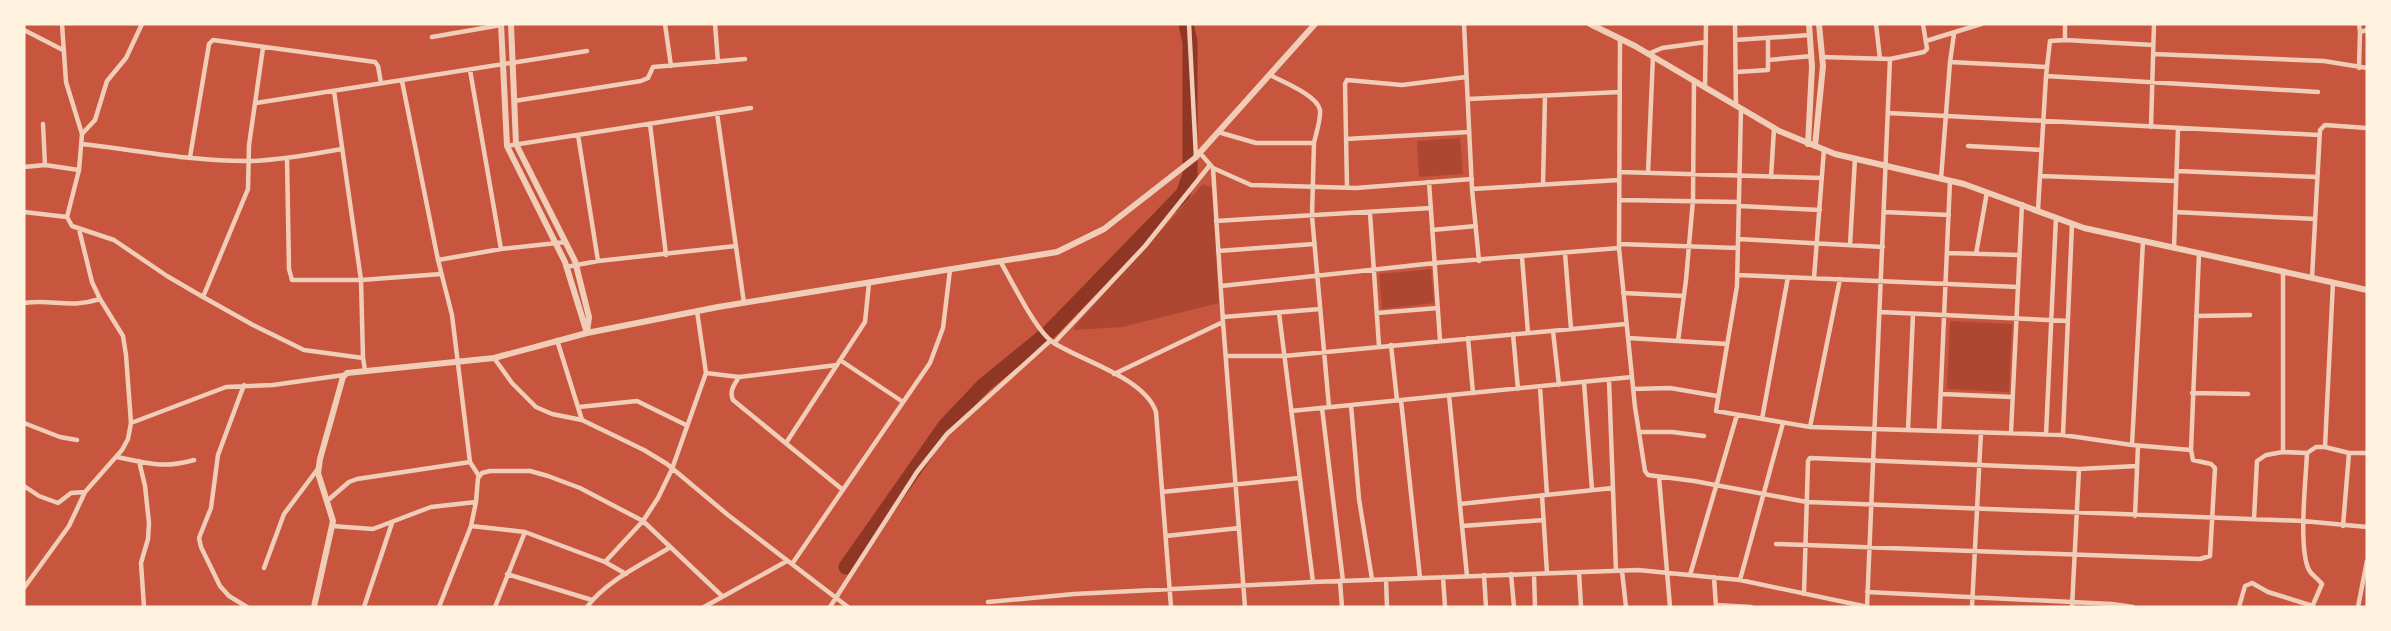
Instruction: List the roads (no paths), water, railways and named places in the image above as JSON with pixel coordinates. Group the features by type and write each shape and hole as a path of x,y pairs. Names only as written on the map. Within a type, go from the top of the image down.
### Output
{"street":[{"path":"62,24 66,82 82,134 80,170 67,217 72,226 114,240 203,297 253,325 307,351 363,358"},
{"path":"82,134 95,120 107,81 126,58 142,24"},
{"path":"511,24 516,144 576,266 590,317 587,333"},
{"path":"665,24 670,66"},
{"path":"715,24 718,62"},
{"path":"1189,24 1197,156"},
{"path":"131,423 168,411 217,390 244,385 273,385 365,370 494,358 587,333 697,311 1057,252 1104,229 1186,166 1315,24"},
{"path":"1464,24 1472,189 1479,261"},
{"path":"1590,24 1603,27 1774,129 1808,144 1987,192 2072,224 2367,290"},
{"path":"1705,88 1706,24"},
{"path":"1735,24 1739,176 1737,275 1716,411 1810,427 2063,435 2135,446 2191,450"},
{"path":"1808,144 1812,56 1809,24"},
{"path":"1815,146 1822,57 1820,24"},
{"path":"1876,24 1880,59"},
{"path":"1822,57 1890,59 1924,52 1927,49 1923,24"},
{"path":"1926,41 1954,34 1968,26 1981,24"},
{"path":"2065,24 2065,39"},
{"path":"2151,127 2154,24"},
{"path":"2359,24 2359,68"},
{"path":"432,37 501,25 507,146 566,267 587,333"},
{"path":"24,30 63,50"},
{"path":"2360,32 2367,30"},
{"path":"1941,179 1954,34"},
{"path":"1735,40 1810,35"},
{"path":"1736,72 1768,70 1768,38"},
{"path":"190,157 210,41 218,39 263,48 375,62 381,83"},
{"path":"1620,39 1619,246 1633,389 1645,471 1651,477 1717,485 1807,502 2303,521 2367,527"},
{"path":"2038,210 2050,41 2065,39 2153,45"},
{"path":"1650,55 1662,48 1706,42"},
{"path":"203,297 245,200 249,145 263,48"},
{"path":"256,103 587,51"},
{"path":"2153,54 2324,61 2367,68"},
{"path":"1648,173 1650,55"},
{"path":"1768,60 1812,56"},
{"path":"514,101 641,81 648,78 653,67 745,59"},
{"path":"988,602 1244,585 1619,571 1740,580 1867,607 1890,59"},
{"path":"1950,62 2047,67"},
{"path":"470,70 501,249"},
{"path":"1270,75 1312,98 1318,104 1320,114 1314,143 1312,216 1329,407"},
{"path":"2046,76 2318,92"},
{"path":"1347,188 1345,84 1347,80 1402,85 1467,77"},
{"path":"402,81 438,260 452,315 470,462 480,476 471,526 439,607"},
{"path":"1678,341 1693,200 1694,81"},
{"path":"334,91 361,280 365,370"},
{"path":"1468,99 1620,92"},
{"path":"1542,185 1545,96"},
{"path":"507,146 751,108"},
{"path":"717,113 744,303"},
{"path":"1888,113 2319,135"},
{"path":"43,124 45,165"},
{"path":"650,124 666,255"},
{"path":"2312,278 2320,130 2325,125 2367,128"},
{"path":"2174,248 2178,128"},
{"path":"1771,177 1774,129"},
{"path":"1218,132 1256,143 1314,143"},
{"path":"1346,139 1469,132"},
{"path":"578,135 598,261"},
{"path":"82,144 190,157 249,161 287,158 342,149"},
{"path":"1968,146 2042,150"},
{"path":"1814,278 1824,149"},
{"path":"1197,156 1212,167 1251,185 1347,188 1472,179"},
{"path":"287,158 289,268 292,280 361,280 441,274"},
{"path":"1850,245 1855,158"},
{"path":"24,167 45,165 80,170"},
{"path":"1212,167 1245,607"},
{"path":"830,607 917,472 947,434 1051,341 1145,246 1212,167"},
{"path":"2177,171 2317,177"},
{"path":"1619,172 1822,178"},
{"path":"2040,176 2176,182"},
{"path":"1472,189 1619,180"},
{"path":"1939,431 1950,181"},
{"path":"1429,182 1440,340"},
{"path":"1976,254 1987,192"},
{"path":"1619,200 1693,200 1820,210"},
{"path":"2011,434 2022,204"},
{"path":"1216,221 1431,208"},
{"path":"24,212 67,217"},
{"path":"1884,212 1949,215"},
{"path":"2175,212 2315,219"},
{"path":"1370,213 1379,346"},
{"path":"2046,435 2056,217"},
{"path":"2063,435 2072,224"},
{"path":"1432,230 1476,226"},
{"path":"24,588 69,526 85,492 117,457 128,439 131,423 123,336 92,282 79,229"},
{"path":"1738,239 1883,247"},
{"path":"2135,516 2137,466 2135,446 2143,241"},
{"path":"438,260 501,249 566,242"},
{"path":"1218,251 1314,244"},
{"path":"566,267 598,261 736,246"},
{"path":"1221,286 1619,246 1738,248"},
{"path":"1565,253 1571,329"},
{"path":"1947,253 2019,255"},
{"path":"1776,544 2206,558 2211,552 2215,468 2211,464 2193,460 2191,450 2199,253"},
{"path":"1522,257 1528,333"},
{"path":"1000,261 1041,330 1051,341 1144,392 1153,403 1156,412 1171,607"},
{"path":"704,607 789,562 843,490 930,363 943,328 951,270"},
{"path":"2283,272 2283,452"},
{"path":"1737,275 2018,287"},
{"path":"1762,419 1788,277"},
{"path":"1810,427 1840,279"},
{"path":"2325,447 2333,282"},
{"path":"786,442 865,322 869,283"},
{"path":"1623,293 1684,296"},
{"path":"24,303 48,301 76,305 100,299"},
{"path":"1377,313 1438,308"},
{"path":"1114,374 1223,319 1320,309"},
{"path":"605,562 643,522 672,469 706,373 697,311"},
{"path":"1880,312 2068,321"},
{"path":"1279,313 1313,582"},
{"path":"1908,430 1913,314"},
{"path":"2196,316 2250,315"},
{"path":"1226,356 1284,356 1626,324"},
{"path":"1552,331 1559,385"},
{"path":"1513,334 1518,389"},
{"path":"1468,338 1473,393"},
{"path":"1628,339 1727,344"},
{"path":"557,340 582,420"},
{"path":"1391,345 1420,578"},
{"path":"494,358 512,383 536,408 582,420 626,440 672,469 848,607"},
{"path":"706,373 738,377 839,362 903,402"},
{"path":"314,607 333,521 318,474 344,375"},
{"path":"738,377 732,389 733,400 843,490"},
{"path":"1291,411 1632,377"},
{"path":"1609,380 1619,571 1626,607"},
{"path":"1584,382 1592,490"},
{"path":"244,385 218,455 211,508 199,538 220,586 229,596 247,607"},
{"path":"1540,387 1547,573"},
{"path":"1633,389 1670,388 1718,396"},
{"path":"2192,393 2248,394"},
{"path":"1941,394 2013,397"},
{"path":"1449,395 1467,576"},
{"path":"579,407 637,401 686,425"},
{"path":"1352,405 1359,499 1372,579"},
{"path":"1322,408 1342,581 1342,607"},
{"path":"1690,575 1737,415"},
{"path":"24,423 60,437 77,440"},
{"path":"1740,580 1783,423"},
{"path":"1639,432 1672,432 1704,436"},
{"path":"1972,607 1981,432"},
{"path":"2254,519 2257,460 2266,455 2283,452 2307,453 2314,448 2325,447 2349,453 2367,453"},
{"path":"2239,607 2245,586 2252,583 2268,592 2312,606 2322,584 2309,571 2303,521 2307,453"},
{"path":"2343,526 2349,453"},
{"path":"117,457 155,465 179,464 194,460"},
{"path":"1804,594 1808,461 1810,458 2079,469 2137,466"},
{"path":"139,461 145,486 149,523 148,539 141,563 144,607"},
{"path":"327,501 349,482 357,479 470,462"},
{"path":"264,568 284,514 319,468"},
{"path":"2072,604 2079,469"},
{"path":"480,476 490,471 514,470 548,476 580,488 643,522 722,597"},
{"path":"1659,477 1670,607"},
{"path":"1162,492 1299,478"},
{"path":"24,486 39,496 58,503 71,492 85,492"},
{"path":"1460,504 1613,488"},
{"path":"332,526 373,529 431,507 476,502"},
{"path":"1462,526 1544,520"},
{"path":"364,607 392,523"},
{"path":"471,526 525,532 605,562 626,574"},
{"path":"1166,536 1239,528"},
{"path":"495,607 525,532"},
{"path":"587,607 592,600 626,574 669,549"},
{"path":"2358,607 2367,561"},
{"path":"1579,572 1581,607"},
{"path":"507,574 592,600"},
{"path":"1511,574 1514,607"},
{"path":"1534,574 1535,607"},
{"path":"1484,575 1486,607"},
{"path":"1443,577 1445,607"},
{"path":"1714,577 1716,606 1751,607"},
{"path":"1386,579 1387,607"},
{"path":"1868,591 2133,607"},
{"path":"1824,607 1825,598"}],"waterway":[{"path":"846,567 945,426 984,385 1049,332 1183,194 1190,175 1190,42 1186,24"}]}
